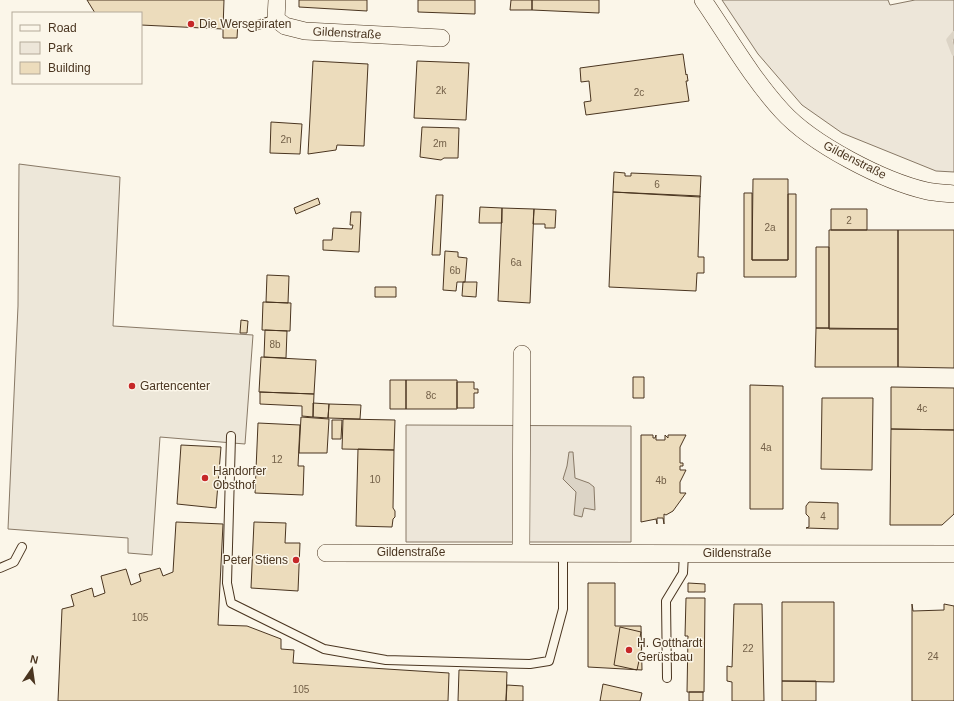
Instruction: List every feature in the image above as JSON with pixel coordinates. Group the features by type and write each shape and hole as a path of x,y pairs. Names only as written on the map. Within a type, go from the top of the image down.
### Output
{"street":[{"path":"276,19 277,0"},
{"name":"Gildenstraße","path":"703,0 745,65 783,112 826,147 882,175 927,191 954,194"},
{"name":"Gildenstraße","path":"276,19 284,26 305,31 442,38"},
{"path":"521,552 522,354"},
{"name":"Gildenstraße","path":"326,553 563,552 954,554"}],"lane":[{"path":"252,27 276,19"},
{"path":"231,436 227,584 231,603 324,648 386,660 530,664 549,661 563,609 563,552"},
{"path":"0,568 14,562 22,547"},
{"path":"667,678 666,601 683,573 684,553"}],"green space":[{"path":"722,0 888,0 890,5 915,0 954,0 954,172 936,171 842,133 802,105 758,54"},
{"path":"406,425 631,426 631,542 406,542"}],"shaded area":[{"name":"Gartencenter","path":"19,164 120,177 113,326 253,335 245,444 160,437 152,555 128,553 128,538 8,529 18,306"},
{"path":"569,452 573,452 575,478 589,483 594,487 595,510 584,508 582,517 574,515 576,492 563,479"}],"building":[{"path":"87,0 224,0 223,29 142,25 142,12 94,12"},
{"path":"299,0 367,0 367,11 299,7"},
{"path":"418,0 475,0 475,14 418,12"},
{"path":"511,0 532,0 532,10 510,10"},
{"path":"532,0 599,0 599,13 532,10"},
{"path":"223,20 238,21 237,38 223,38"},
{"path":"683,54 688,81 686,81 689,101 586,115 584,102 591,101 589,81 581,82 580,68"},
{"path":"313,61 368,64 364,146 337,145 336,150 308,154"},
{"path":"417,61 469,63 466,120 414,118"},
{"path":"271,122 302,124 300,154 270,153"},
{"path":"422,127 459,128 458,158 444,158 441,160 420,157"},
{"path":"614,172 625,173 625,176 631,176 631,173 701,176 700,197 613,192"},
{"path":"753,179 788,179 788,260 752,260"},
{"path":"613,192 700,196 698,257 704,257 704,273 697,273 696,291 609,287"},
{"path":"744,193 752,193 752,260 788,260 788,194 796,194 796,277 744,277"},
{"path":"436,195 443,195 440,255 432,255"},
{"path":"318,198 320,204 296,214 294,208"},
{"path":"480,207 502,208 502,223 479,223"},
{"path":"502,208 534,209 530,303 498,301"},
{"path":"534,209 556,210 555,228 545,228 545,224 533,224"},
{"path":"831,209 867,209 867,230 831,230"},
{"path":"351,212 361,212 359,252 323,250 323,240 332,240 333,228 352,229 353,225 350,225"},
{"path":"829,230 898,230 898,329 829,329"},
{"path":"898,230 954,230 954,368 898,367"},
{"path":"816,247 829,247 829,328 816,328"},
{"path":"445,251 458,252 458,257 467,258 465,282 457,282 456,291 443,290"},
{"path":"267,275 289,276 288,303 266,302"},
{"path":"463,282 477,282 476,297 462,296"},
{"path":"375,287 396,287 396,297 375,297"},
{"path":"263,302 291,303 290,331 262,330"},
{"path":"241,320 248,321 247,333 240,333"},
{"path":"816,328 898,329 898,367 815,367"},
{"path":"265,330 287,331 286,358 264,357"},
{"path":"261,357 316,360 314,394 259,392"},
{"path":"633,377 644,377 644,398 633,398"},
{"path":"390,380 406,380 406,409 390,409"},
{"path":"406,380 457,380 457,409 406,409"},
{"path":"457,382 474,382 474,389 478,389 478,393 474,393 474,408 457,408"},
{"path":"750,385 783,386 783,509 750,509"},
{"path":"891,387 954,388 954,430 891,429"},
{"path":"260,392 314,394 313,417 302,416 302,406 260,404"},
{"path":"822,398 873,398 872,470 821,469"},
{"path":"313,403 329,404 328,418 313,417"},
{"path":"329,404 361,405 360,419 328,418"},
{"path":"301,417 329,419 327,453 299,453"},
{"path":"343,419 395,420 394,450 342,449"},
{"path":"332,420 342,420 341,439 332,439"},
{"path":"258,423 300,425 298,466 304,466 303,495 255,493"},
{"path":"891,429 954,430 954,514 942,525 890,525"},
{"path":"641,435 653,435 653,438 655,438 656,435 656,440 665,440 665,435 668,438 668,435 686,435 680,447 680,463 683,463 683,466 680,466 680,470 686,470 680,482 680,493 686,493 673,511 666,515 664,514 664,524 663,518 657,518 657,524 656,519 641,522"},
{"path":"181,445 221,447 216,508 177,504"},
{"path":"358,449 394,450 393,508 395,511 395,517 393,519 392,527 356,526"},
{"path":"809,502 838,503 838,529 806,528 809,527 809,517 806,514 806,506"},
{"path":"176,522 223,524 218,625 247,626 281,639 281,649 294,650 293,663 449,673 448,701 58,701 62,609 74,606 71,595 92,588 94,597 105,593 101,576 126,569 131,585 141,581 139,574 160,568 163,576 173,572"},
{"path":"254,522 286,523 285,543 300,543 298,591 251,588"},
{"path":"588,583 615,583 615,626 641,626 642,670 588,667"},
{"path":"688,583 705,584 705,592 688,592"},
{"path":"686,598 705,598 704,692 687,692 688,636 685,636"},
{"path":"782,602 834,602 834,682 782,681"},
{"path":"734,604 762,604 764,701 732,701 732,682 727,681 727,666 732,667"},
{"path":"912,604 913,611 944,610 944,604 954,606 954,701 912,701"},
{"name":"H. Gotthardt Gerüstbau","path":"620,627 641,632 638,647 642,647 637,670 614,665"},
{"path":"459,670 507,672 506,701 458,701"},
{"path":"782,681 816,681 816,701 782,701"},
{"path":"603,684 642,693 640,701 600,701"},
{"path":"507,685 523,686 523,701 506,701"},
{"path":"689,692 703,692 703,701 689,701"}],"waterway":[{"path":"954,34 949,40 954,53"}],"place":[{"name":"Die Wersepiraten","path":"191,24"},
{"name":"Gartencenter","path":"132,386"},
{"name":"Handorfer Obsthof","path":"205,478"},
{"name":"Peter Stiens","path":"296,560"},
{"name":"H. Gotthardt Gerüstbau","path":"629,650"}]}
